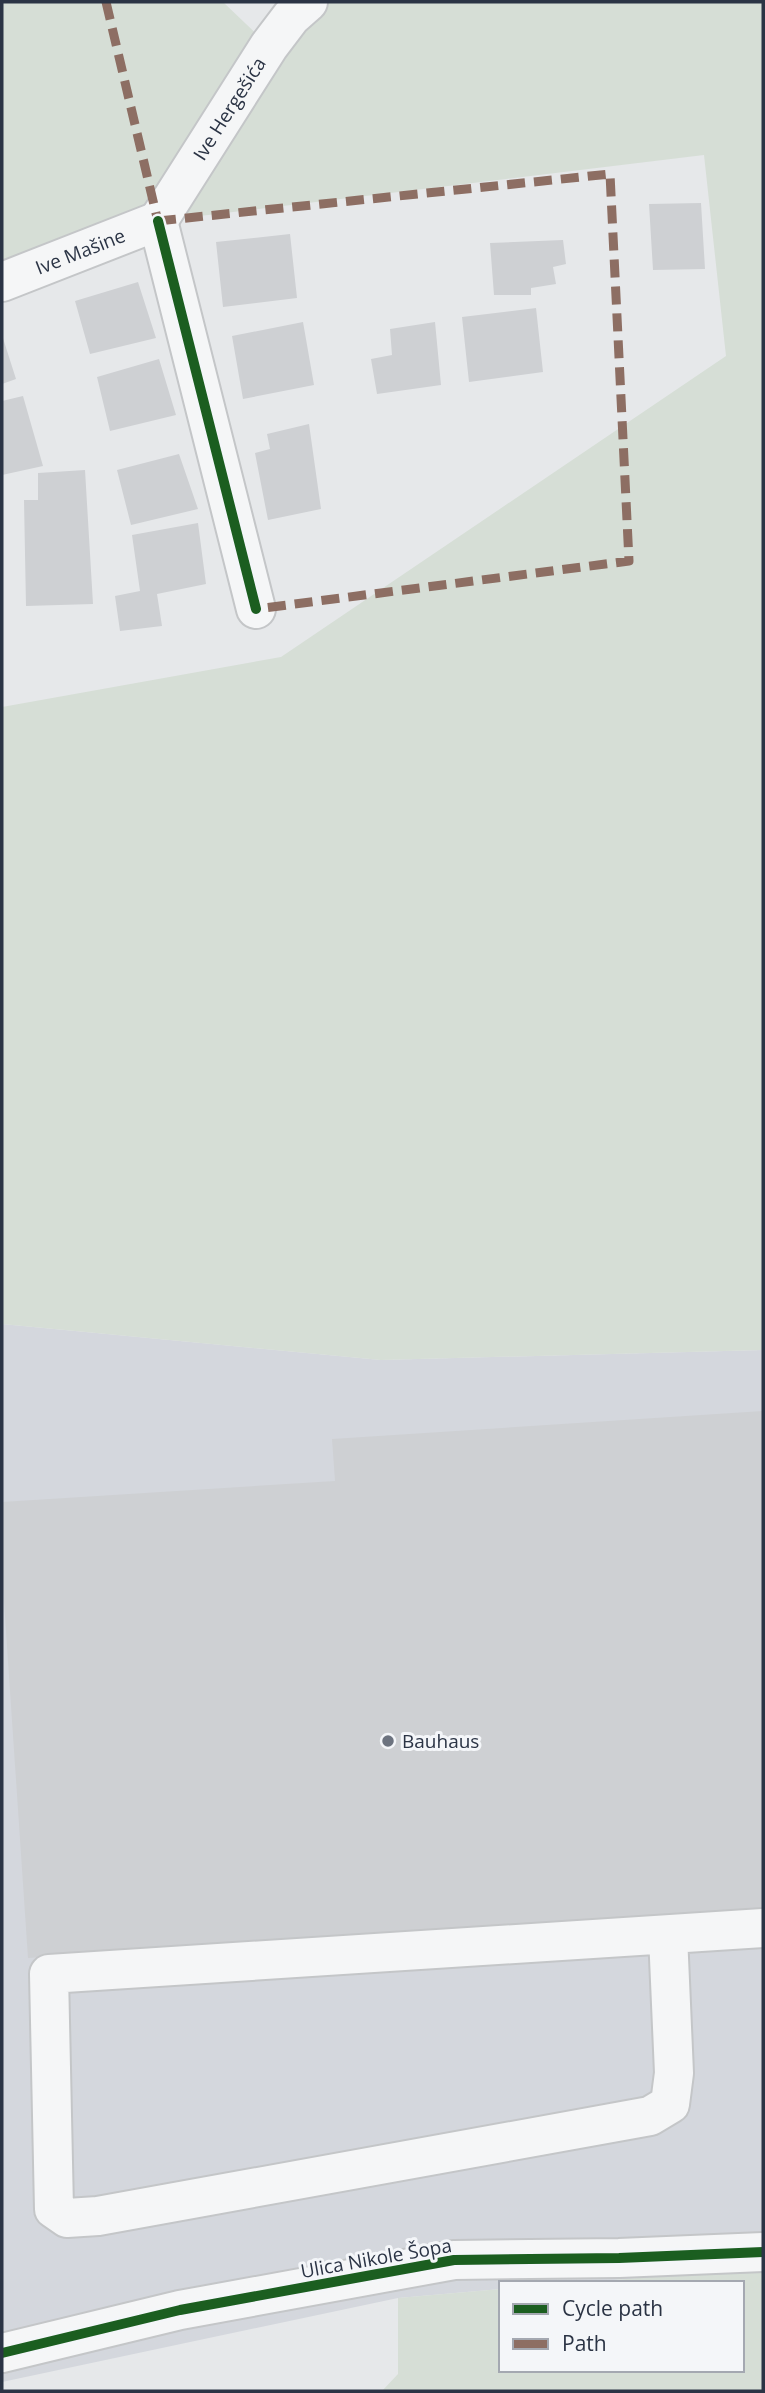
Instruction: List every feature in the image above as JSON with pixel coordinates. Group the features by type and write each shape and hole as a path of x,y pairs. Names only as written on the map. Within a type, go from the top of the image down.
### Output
{"street":[{"name":"Ive Hergešića","path":"158,221 269,46 307,2"},
{"name":"Ive Mašine","path":"2,282 158,221"},
{"path":"158,221 256,609"},
{"path":"668,1934 674,2073 670,2104 650,2116 98,2216 67,2218 54,2209 49,1974 668,1934 763,1928"},
{"name":"Ulica Nikole Šopa","path":"2,2353 180,2311 454,2260 619,2258 763,2252"}],"shaded area":[{"path":"2,2 223,2 269,46 308,2 763,2 763,1350 381,1360 2,1324 2,707 281,657 726,356 704,155 158,221 2,282"},
{"path":"2,1324 381,1360 763,1350 763,2268 601,2281 499,2281 499,2289 398,2298 2,2382"},
{"path":"763,2268 763,2391 382,2391 398,2374 398,2298 499,2289 499,2372 744,2372 744,2281 601,2281"}],"building":[{"path":"701,203 705,269 653,270 649,204"},
{"path":"290,234 297,298 223,307 216,242"},
{"path":"563,240 566,264 553,267 556,284 531,288 531,295 494,295 490,243"},
{"path":"138,282 156,338 90,354 75,301"},
{"path":"536,308 543,372 469,382 462,317"},
{"path":"303,322 314,385 243,399 232,336"},
{"path":"435,322 441,385 377,394 371,359 392,355 390,329"},
{"path":"2,335 16,379 2,384"},
{"path":"159,359 176,415 110,431 97,377"},
{"path":"23,396 43,466 2,475 2,401"},
{"path":"309,424 321,509 268,520 255,453 270,449 267,434"},
{"path":"179,454 198,509 131,525 117,470"},
{"path":"85,470 93,604 26,606 24,500 38,500 38,473"},
{"path":"198,523 206,584 157,594 162,626 120,631 115,596 140,591 132,535"},
{"name":"Bauhaus","path":"763,1411 763,1910 28,1958 2,1572 2,1502 335,1481 332,1439"}],"marked path":[{"path":"106,2 159,226"},
{"path":"158,221 610,174 629,561 256,609 255,606"}],"cycle path":[{"path":"158,221 256,609"},
{"path":"2,2353 180,2310 454,2260 619,2258 763,2252"}],"place":[{"name":"Bauhaus","path":"388,1741"}]}
